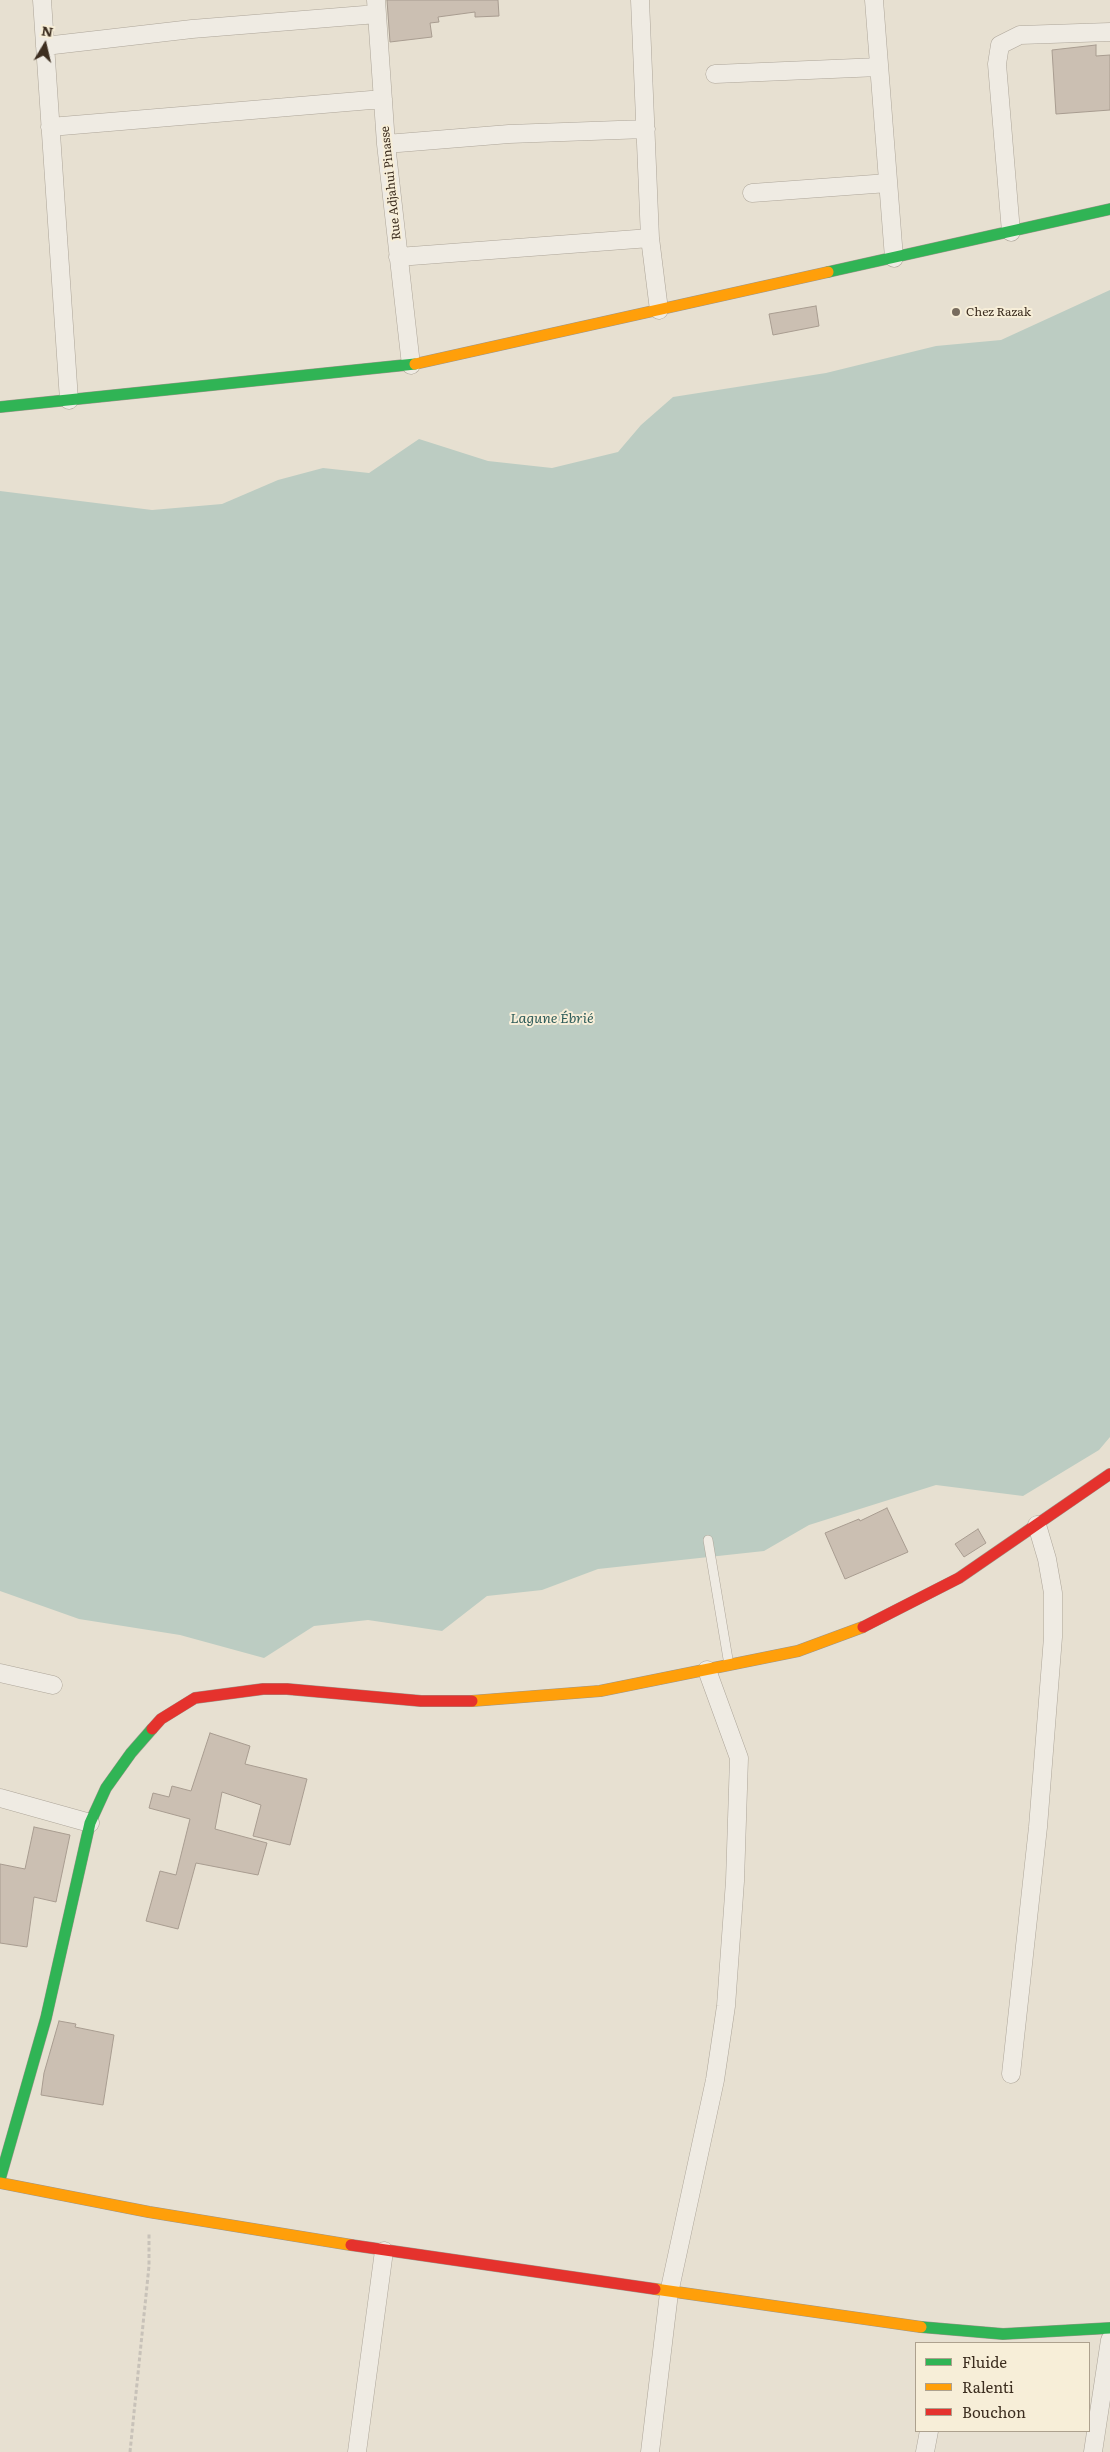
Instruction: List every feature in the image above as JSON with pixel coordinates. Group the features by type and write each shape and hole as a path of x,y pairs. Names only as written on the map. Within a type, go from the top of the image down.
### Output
{"street":[{"path":"42,0 69,400"},
{"path":"640,0 650,238 659,310"},
{"path":"874,0 894,258"},
{"path":"45,46 377,7"},
{"name":"Rue Adjahui Pinasse","path":"377,7 386,144 410,365"},
{"path":"1011,232 997,64 1000,45 1020,36 1110,32"},
{"path":"714,74 879,68"},
{"path":"50,127 383,99"},
{"path":"386,144 509,134 646,129"},
{"path":"752,193 888,183"},
{"path":"0,407 410,365 1110,209"},
{"path":"398,257 650,238"},
{"path":"0,2178 46,2018 90,1823 106,1788 131,1753 161,1719 195,1698 263,1689 288,1689 421,1701 480,1701 600,1691 798,1651 847,1634 881,1619 960,1578 1110,1474"},
{"path":"1010,2074 1038,1827 1053,1637 1053,1593 1047,1559 1037,1525"},
{"path":"650,2452 669,2293 716,2080 726,2006 735,1881 739,1758 707,1670"},
{"path":"0,1673 53,1685"},
{"path":"0,1798 90,1823"},
{"path":"0,2184 149,2212 384,2251 947,2336 1110,2328"},
{"path":"357,2452 384,2251"},
{"path":"1093,2452 1110,2340"},
{"path":"925,2452 929,2432"}],"lane":[{"path":"708,1540 730,1665"}],"path":[{"path":"130,2452 149,2266 149,2212"}],"water":[{"name":"Lagune Ébrié","path":"1110,290 1110,1437 1099,1450 1023,1496 936,1485 809,1525 764,1551 598,1569 542,1590 487,1596 442,1631 368,1620 314,1626 264,1658 180,1635 79,1619 0,1591 0,491 152,510 222,504 278,480 323,468 369,473 419,439 488,461 552,468 618,452 641,425 673,397 826,373 936,346 1001,340"}],"building":[{"path":"387,0 498,0 499,16 475,17 475,12 438,17 439,22 430,23 432,37 390,42"},
{"path":"1096,45 1096,56 1110,55 1110,110 1056,114 1052,50"},
{"path":"816,306 819,326 773,335 769,314"},
{"path":"887,1508 908,1552 845,1579 825,1533 859,1519 860,1521"},
{"path":"978,1529 986,1543 964,1557 955,1544"},
{"path":"210,1733 250,1746 245,1764 307,1779 290,1845 253,1836 261,1805 222,1792 215,1829 267,1843 258,1875 196,1863 178,1929 146,1921 160,1871 176,1875 190,1819 149,1808 153,1793 169,1797 172,1786 191,1791"},
{"path":"34,1827 70,1835 56,1902 34,1897 27,1947 0,1943 0,1864 25,1869"},
{"path":"59,2021 76,2024 75,2027 114,2035 103,2105 41,2095 44,2073"}],"traffic: fast":[{"path":"828,272 1110,209"},
{"path":"0,407 415,364"},
{"path":"0,2179 46,2018 90,1823 106,1788 131,1753 152,1729"},
{"path":"921,2327 1003,2334 1110,2328"}],"traffic: slow":[{"path":"415,364 828,272"},
{"path":"472,1701 600,1691 798,1651 863,1627"},
{"path":"0,2183 149,2212 351,2245"},
{"path":"655,2289 921,2327"}],"traffic: jam":[{"path":"863,1627 959,1578 1110,1474"},
{"path":"152,1729 161,1719 195,1698 263,1689 287,1689 421,1701 472,1701"},
{"path":"351,2245 655,2289"}],"place":[{"name":"Chez Razak","path":"956,312"}]}
